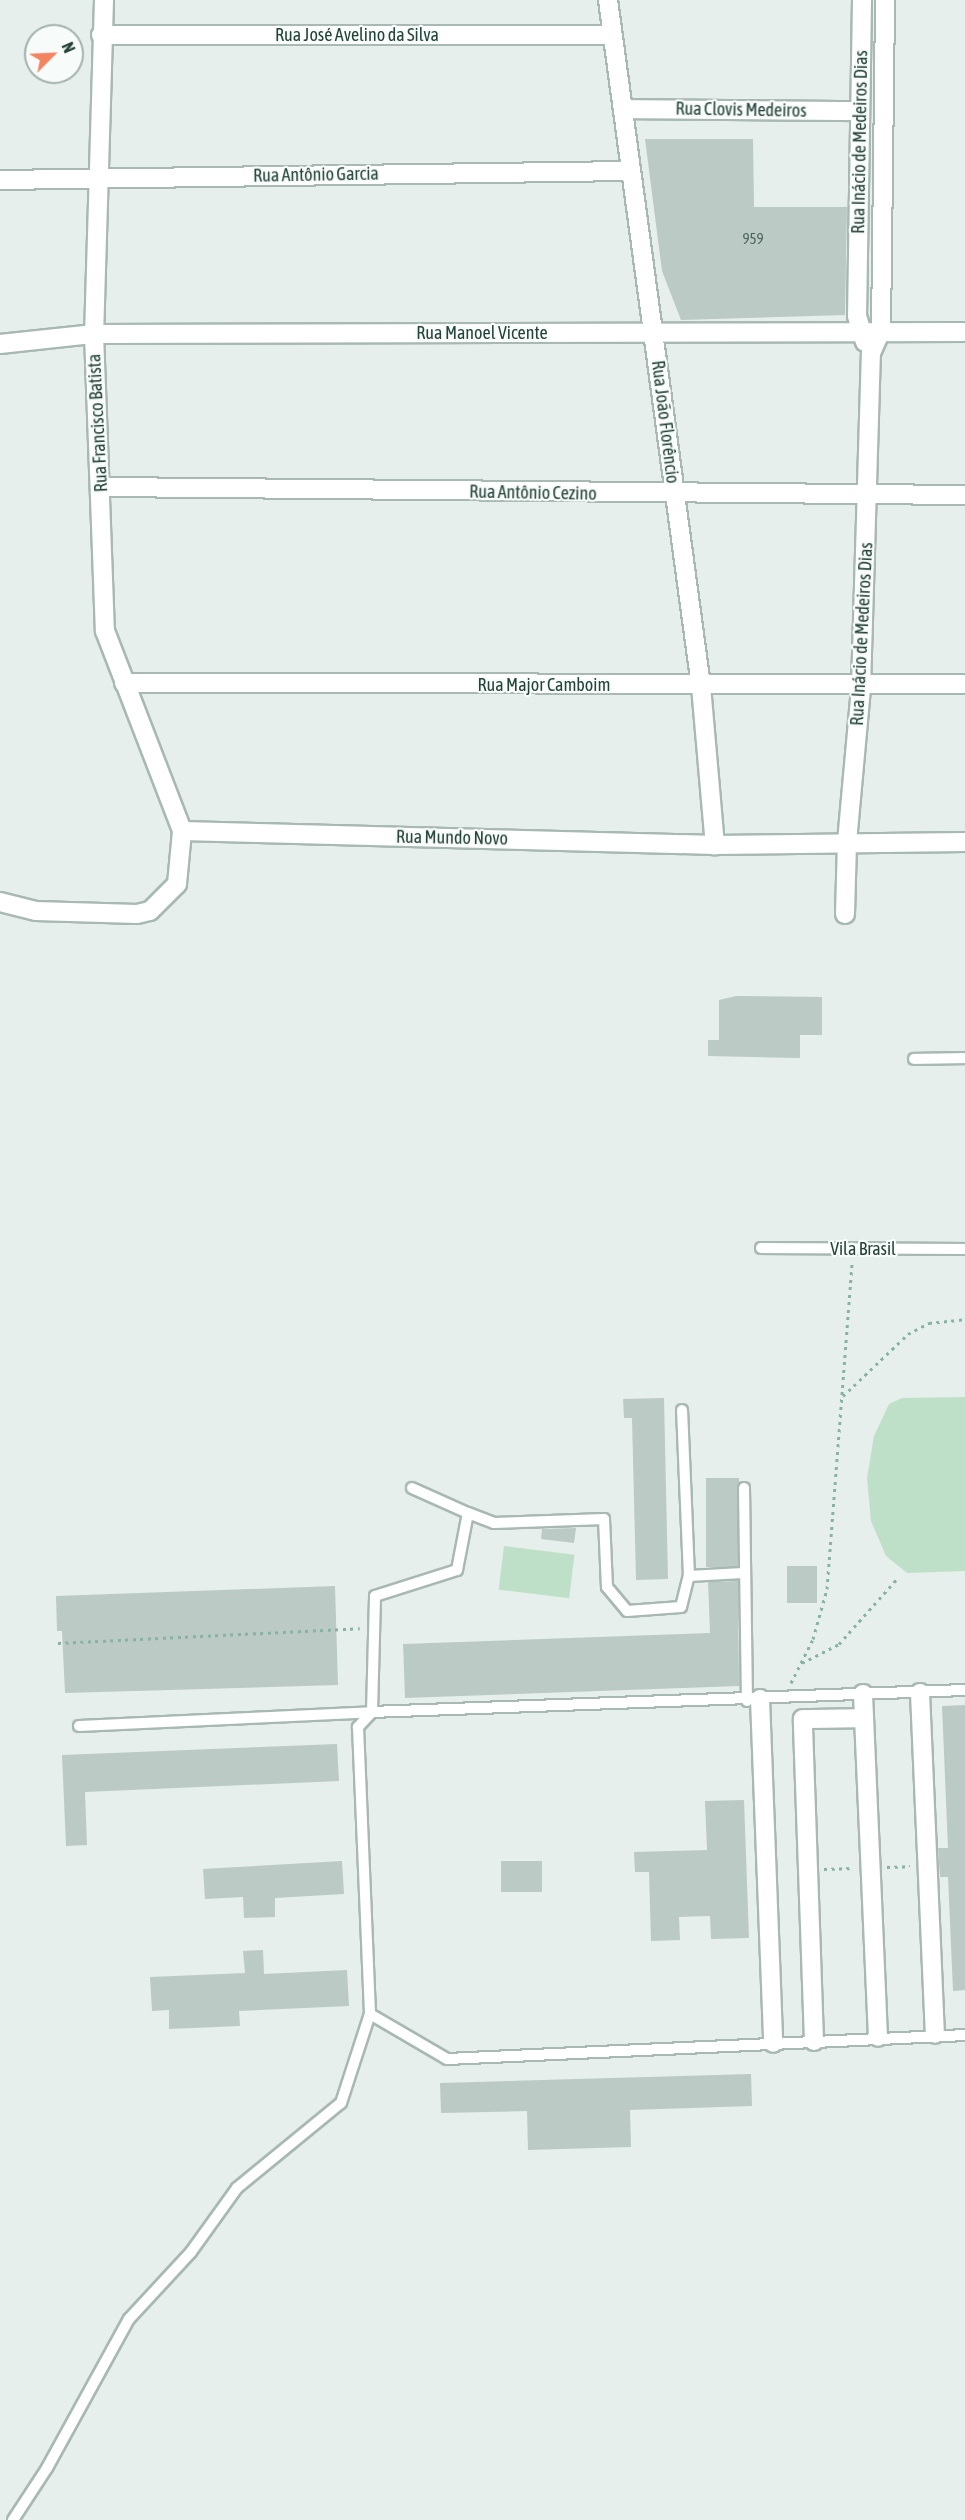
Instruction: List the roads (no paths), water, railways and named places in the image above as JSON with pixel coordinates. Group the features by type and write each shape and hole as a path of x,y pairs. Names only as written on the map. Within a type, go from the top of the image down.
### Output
{"street":[{"name":"Rua Francisco Batista","path":"104,0 101,35 94,334 102,487 105,631 182,831"},
{"name":"Rua João Florêncio","path":"608,0 701,686 715,845"},
{"name":"Rua Inácio de Medeiros Dias","path":"862,0 859,331 871,353"},
{"name":"Rua Inácio de Medeiros Dias","path":"845,914 847,842 861,687 869,494 871,353 881,331 885,0"},
{"name":"Rua José Avelino da Silva","path":"101,35 612,35"},
{"path":"861,54 883,55"},
{"name":"Rua Clovis Medeiros","path":"622,109 860,111"},
{"path":"859,162 882,161"},
{"name":"Rua Antônio Garcia","path":"0,180 631,171"},
{"path":"858,254 882,255"},
{"name":"Rua Manoel Vicente","path":"0,344 94,334 965,332"},
{"name":"Rua Antônio Cezino","path":"102,487 674,495 965,495"},
{"name":"Rua Major Camboim","path":"124,683 861,687 965,684"},
{"path":"0,902 36,911 136,914 150,911 177,884 182,831"},
{"name":"Rua Mundo Novo","path":"182,831 715,845 965,842"},
{"path":"920,1693 935,2034"},
{"path":"863,1694 878,2037"},
{"path":"753,1700 773,2043"},
{"path":"814,2041 803,1719 864,1718"}],"lane":[{"path":"914,1059 965,1058"},
{"name":"Vila Brasil","path":"761,1248 965,1249"},
{"path":"412,1488 494,1522 604,1519 607,1587 627,1611 681,1607 689,1576 682,1410"},
{"path":"744,1488 743,1573 753,1700"},
{"path":"13,2520 47,2468 129,2319 191,2252 237,2188 341,2103 370,2014 358,1727 372,1712 375,1596 458,1570 468,1513"},
{"path":"689,1576 743,1573"},
{"path":"79,1726 372,1712 753,1700 965,1690"},
{"path":"370,2014 447,2059 935,2034 965,2035"}]}
